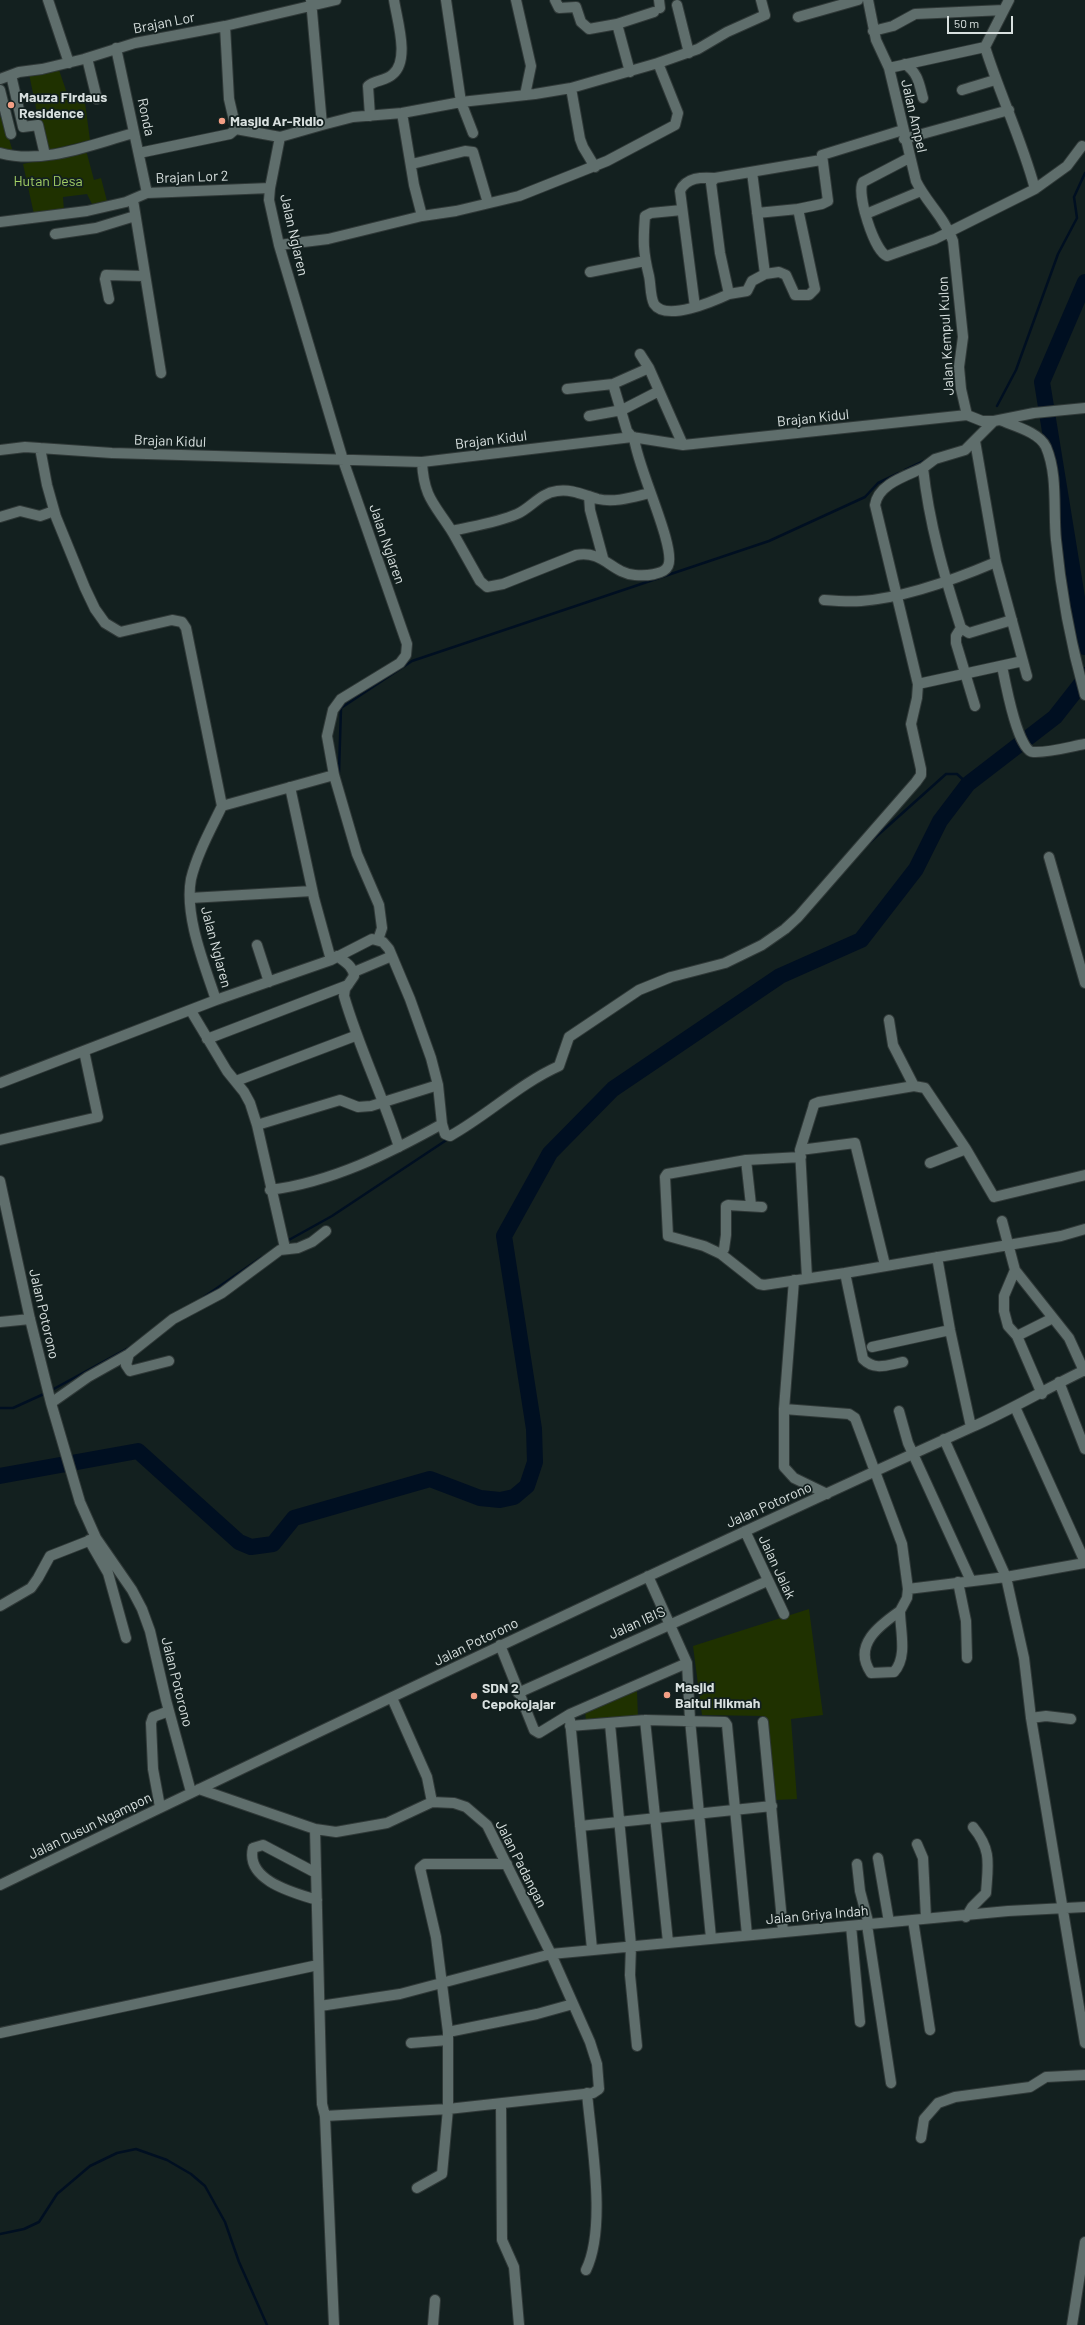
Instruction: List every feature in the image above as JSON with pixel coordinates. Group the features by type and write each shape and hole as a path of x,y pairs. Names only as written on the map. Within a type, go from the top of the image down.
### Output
{"street":[{"path":"48,0 69,63"},
{"name":"Brajan Lor","path":"0,79 11,75 69,63 116,48 180,33 225,26 312,3 336,0"},
{"path":"370,116 368,86 392,76 400,67 401,62 394,0"},
{"path":"446,0 461,102 473,133"},
{"path":"516,0 531,66 525,95"},
{"path":"555,0 559,8 576,7 581,22 589,29 617,24 658,7"},
{"path":"236,129 280,137 353,118 402,113 461,102 571,88 630,72 646,65 689,54 739,26 761,19 765,15 765,10 761,0"},
{"path":"798,17 858,0"},
{"name":"Jalan Ampel","path":"868,0 874,31 889,68 909,158 921,191 949,231"},
{"path":"1009,0 985,47 995,80 1009,110 1027,157 1035,189"},
{"path":"312,3 322,125"},
{"path":"677,5 689,54"},
{"path":"874,31 893,26 915,14 1004,10"},
{"path":"617,24 630,72"},
{"path":"225,26 229,99 236,129"},
{"path":"889,68 985,47"},
{"name":"Ronda","path":"116,48 147,193"},
{"path":"87,58 97,99"},
{"path":"279,245 328,239 422,216 456,212 519,196 595,167 675,125 678,113 658,63"},
{"path":"905,64 913,70 918,77 923,98"},
{"path":"11,75 23,126 38,125 45,155"},
{"path":"962,90 995,80"},
{"path":"571,88 580,140 583,148 595,167"},
{"path":"0,90 11,134"},
{"path":"757,213 798,209 827,203 821,160 822,155 830,151 1009,110"},
{"path":"402,113 412,164 414,185 422,216"},
{"path":"139,153 230,134 236,129"},
{"path":"0,153 26,157 45,155 134,133"},
{"name":"Jalan Nglaren","path":"280,137 270,188 270,200 279,245 343,460 407,644 406,655 400,663 341,699 333,710 327,736 334,775 357,854 380,905 382,928 378,940"},
{"path":"909,158 861,184 860,191 875,242 883,254 887,256 917,246 1035,189 1067,166 1082,146"},
{"path":"412,164 465,151 473,152 488,203"},
{"path":"695,307 682,210 680,190 682,186 691,180 702,177 715,178 821,160"},
{"path":"752,172 765,274"},
{"path":"715,178 711,183 720,253 729,294"},
{"name":"Brajan Lor 2","path":"0,222 87,211 133,200 147,193 270,188"},
{"path":"866,214 921,191"},
{"path":"133,200 161,373"},
{"path":"682,210 650,213 645,216 642,244 652,299 659,309 666,311 695,307 729,294 747,292 752,281 765,274 779,272 786,275 795,295 809,295 814,292 798,209"},
{"path":"55,234 96,228 136,216"},
{"name":"Jalan Kempul Kulon","path":"949,231 953,241 959,288 963,337 960,374 967,416"},
{"path":"590,272 644,261"},
{"path":"109,299 105,279 106,275 145,276"},
{"path":"640,354 649,368 683,445"},
{"path":"568,389 613,384 649,368"},
{"path":"422,462 423,481 428,496 452,531 480,582 486,586 503,584 576,555 587,553 603,558 616,568 634,575 659,572 668,567 669,558 666,540 640,465 633,437 628,431 613,384"},
{"path":"589,416 622,410 659,391"},
{"path":"0,1083 191,1011 216,1000 334,958 363,942 378,940 383,942 392,956 410,999 431,1058 438,1085 442,1124 445,1134 450,1136 517,1089 559,1066 569,1037 647,985 725,963 762,945 785,929 861,846 921,775 911,724 918,684 898,594 875,505 876,497 894,481 922,468 935,459 965,450 997,420 1085,408"},
{"name":"Brajan Kidul","path":"0,450 26,447 112,453 422,462 633,437 683,445 967,416 982,421 997,420"},
{"path":"997,420 1038,436 1046,446 1052,474 1056,540 1066,612 1085,695"},
{"path":"975,441 996,562 1027,676"},
{"path":"40,448 54,511 94,609 105,624 120,632 172,620 182,622 186,628 222,806 334,775"},
{"path":"922,468 926,502 946,580 961,628 969,633 1012,620"},
{"path":"452,531 493,522 518,514 540,497 554,491 579,491 588,496 611,501 650,493"},
{"path":"588,496 590,510 603,558"},
{"path":"0,517 20,511 35,516 54,511"},
{"path":"824,600 860,601 898,594 946,580 996,562"},
{"path":"961,628 956,636 956,643 975,706"},
{"path":"918,684 1023,661"},
{"path":"1002,666 1019,734 1024,748 1032,753 1085,744"},
{"path":"290,787 312,892 334,958 348,964 354,972 354,976 348,985 344,996 355,1036 383,1101 399,1147"},
{"name":"Jalan Nglaren","path":"216,1000 194,925 190,898 193,874 222,806"},
{"path":"1048,857 1085,983"},
{"path":"190,898 312,892"},
{"path":"257,945 269,982"},
{"path":"354,972 392,956"},
{"path":"207,1039 348,985"},
{"path":"191,1011 227,1071 236,1081 250,1103 257,1125 270,1190 284,1245"},
{"path":"889,1020 893,1045 914,1086"},
{"path":"236,1081 355,1036"},
{"path":"0,1140 98,1117 84,1051"},
{"path":"257,1125 340,1100 358,1107 371,1106 438,1085"},
{"path":"807,1278 801,1154 814,1104 914,1086 925,1088 966,1149 994,1197 1085,1175"},
{"path":"270,1190 325,1179 399,1147 442,1124"},
{"path":"885,1265 855,1143 801,1154 746,1160 667,1174 665,1177 668,1236 704,1246 721,1254 759,1284 764,1285 846,1273 1085,1229"},
{"path":"930,1163 966,1149"},
{"path":"746,1160 751,1205"},
{"name":"Jalan Potorono","path":"0,1181 30,1319 50,1400 80,1502 93,1539 132,1590 142,1609 150,1631 169,1711 195,1791 500,1645 874,1473 912,1453 971,1428 1042,1394 1059,1382 1084,1370"},
{"path":"724,1249 726,1235 726,1206 751,1205 762,1207"},
{"path":"1002,1221 1015,1270 1069,1338 1084,1370"},
{"path":"50,1400 129,1354 173,1319 222,1293 284,1245 298,1248 312,1242 326,1231"},
{"path":"937,1257 950,1330 971,1428"},
{"path":"1015,1270 1004,1296 1008,1326 1017,1336 1042,1394"},
{"path":"846,1273 863,1359 870,1366 878,1367 903,1362"},
{"path":"794,1280 784,1409 784,1467 794,1478 827,1494"},
{"path":"1017,1336 1053,1318"},
{"path":"0,1322 30,1319"},
{"path":"872,1347 950,1330"},
{"path":"129,1354 126,1365 130,1371 169,1361"},
{"path":"1059,1382 1085,1448"},
{"path":"908,1589 1006,1577 1085,1563 1015,1407"},
{"path":"784,1409 849,1414 855,1418 874,1473 902,1544 908,1589 907,1598 900,1611 869,1636 866,1646 866,1663 871,1673 894,1672 899,1666 902,1650 900,1611"},
{"path":"899,1411 912,1453 971,1581"},
{"path":"944,1439 1006,1577 1024,1658 1031,1718 1085,2043"},
{"name":"Jalan Jalak","path":"746,1531 784,1614"},
{"path":"0,1606 31,1588 50,1556 93,1539 108,1573 126,1638"},
{"path":"648,1576 688,1663 690,1720 711,1938"},
{"name":"Jalan IBIS","path":"518,1693 670,1623 765,1582 767,1579"},
{"path":"958,1582 966,1621 967,1658"},
{"path":"500,1645 518,1693 536,1733 542,1732 570,1714 688,1663"},
{"path":"392,1698 422,1763 432,1802"},
{"path":"160,1808 152,1769 151,1723 154,1717 169,1711"},
{"path":"570,1714 592,1949"},
{"path":"1031,1718 1046,1716 1072,1719"},
{"path":"570,1726 645,1720 720,1720 727,1726 747,1935"},
{"path":"645,1720 654,1819 668,1942"},
{"path":"763,1722 783,1931"},
{"path":"610,1724 631,1945 630,1975 637,2046"},
{"name":"Jalan Dusun Ngampon","path":"0,1885 195,1791"},
{"name":"Jalan Padangan","path":"195,1791 315,1829 336,1832 388,1823 432,1802 454,1803 466,1808 479,1817 487,1825 507,1864 551,1954 590,2042 597,2064 599,2089 587,2093"},
{"path":"580,1826 772,1806"},
{"path":"966,1917 972,1907 986,1893 987,1849 984,1840 973,1827"},
{"path":"315,1829 322,2104 325,2116 334,2325"},
{"path":"917,1844 923,1858 926,1918"},
{"path":"316,1873 263,1845 253,1848 251,1856 253,1862 269,1882 317,1900"},
{"path":"878,1858 889,1922"},
{"path":"417,2188 442,2174 448,2109 448,2036 436,1937 420,1871 421,1866 507,1864"},
{"path":"857,1864 860,1891 868,1925 891,2082"},
{"name":"Jalan Griya Indah","path":"320,2006 400,1994 551,1954 783,1931 868,1925 926,1918 966,1917 1008,1911 1085,1907"},
{"path":"914,1920 930,2030"},
{"path":"851,1926 860,2022"},
{"path":"0,2033 318,1965"},
{"path":"411,2044 573,2004"},
{"path":"921,2138 924,2119 938,2103 955,2097 1030,2087 1046,2078 1085,2075"},
{"path":"325,2116 448,2109 587,2093 598,2212 592,2254 586,2270"},
{"path":"501,2104 502,2240 515,2274 520,2325"},
{"path":"1072,2325 1081,2295 1085,2242"},
{"path":"433,2325 435,2300"}],"green space":[{"path":"59,70 68,96 84,95 90,140 45,151 29,74"},
{"path":"0,117 3,119 13,152 0,148"},
{"name":"Hutan Desa","path":"86,150 94,180 101,178 107,201 92,204 87,194 63,197 64,211 35,219 23,164"},
{"path":"809,1609 823,1715 791,1719 797,1799 776,1800 765,1716 702,1715 693,1646"},
{"path":"637,1691 638,1718 586,1722 585,1710"}],"waterway":[{"path":"997,406 1016,370 1058,254 1077,218 1074,197 1085,173"},
{"path":"1085,282 1042,382 1085,647"},
{"path":"905,470 924,461"},
{"path":"339,772 341,708 412,661 769,541 865,497 878,483 899,473"},
{"path":"0,1476 138,1451 239,1542 251,1547 273,1544 294,1518 430,1479 480,1498 500,1500 514,1497 527,1486 535,1462 534,1429 504,1236 550,1153 613,1089 780,976 861,940 916,869 940,821 968,784 1055,717 1084,680 1085,675"},
{"path":"869,843 946,774 957,774 968,784"},
{"path":"287,1241 332,1216 448,1139"},
{"path":"204,1297 262,1257"},
{"path":"50,1391 132,1346"},
{"path":"0,1408 13,1408 46,1393"},
{"path":"0,2234 24,2229 39,2222 57,2194 90,2166 117,2153 136,2149 167,2160 191,2174 205,2186 225,2222 239,2262 267,2325"}],"place":[{"name":"Mauza Firdaus Residence","path":"11,105"},
{"name":"Masjid Ar-Ridlo","path":"222,121"},
{"name":"Masjid Baitul Hikmah","path":"667,1695"},
{"name":"SDN 2 Cepokojajar","path":"474,1696"}]}
